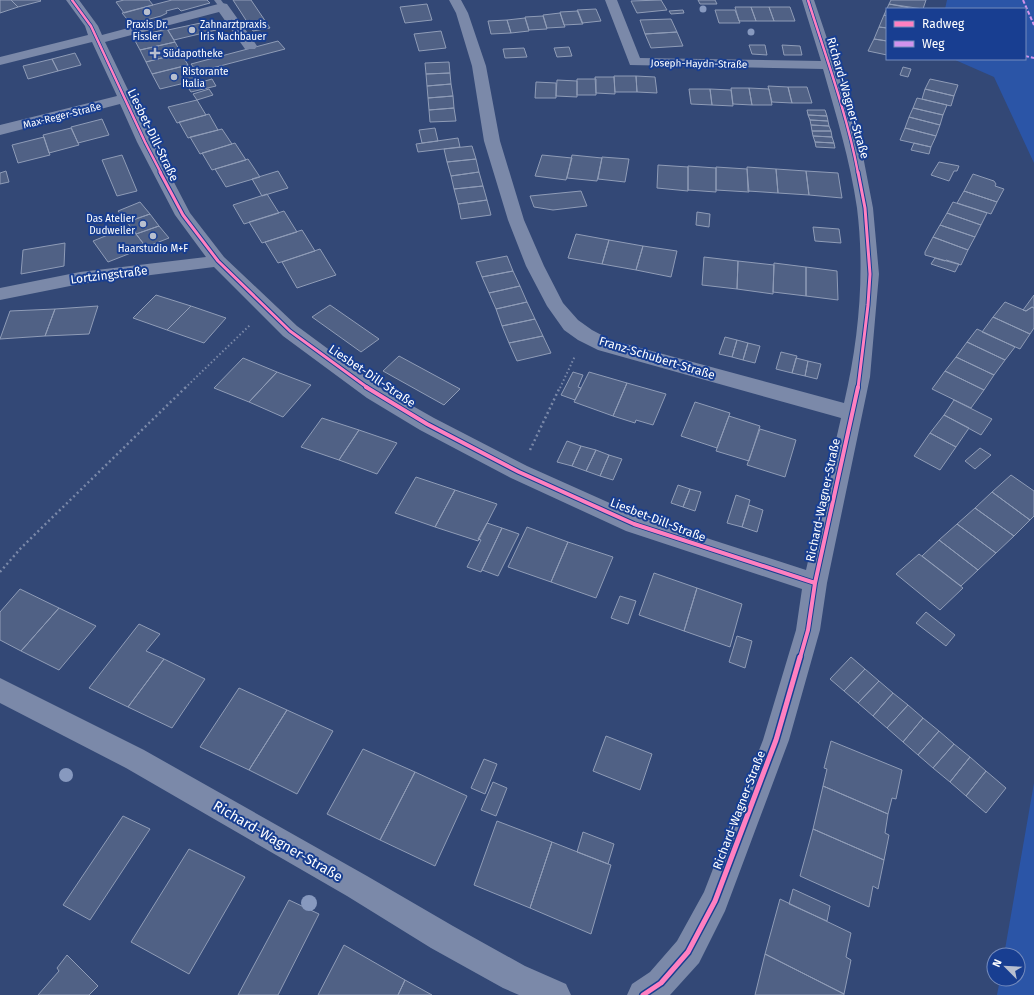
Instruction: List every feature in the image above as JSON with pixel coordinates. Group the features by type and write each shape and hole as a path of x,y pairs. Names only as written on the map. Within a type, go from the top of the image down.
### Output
{"street":[{"name":"Liesbet-Dill-Straße","path":"72,0 91,26 124,99 183,215 218,261 266,309 301,339 374,393 426,424 519,472 634,524 816,583"},
{"name":"Franz-Schubert-Straße","path":"455,0 462,13 479,66 492,141 516,220 535,266 556,306 571,326 605,345 851,413"},
{"name":"Joseph-Haydn-Straße","path":"611,0 635,62 829,66"},
{"name":"Richard-Wagner-Straße","path":"643,995 661,983 688,952 715,901 776,740 808,630 816,583 860,376 868,305 870,261 865,208 857,164 829,66 808,0"},
{"path":"0,61 96,38 219,3 250,46"},
{"name":"Max-Reger-Straße","path":"0,130 124,99"},
{"name":"Lortzingstraße","path":"0,294 80,278 218,261"},
{"name":"Richard-Wagner-Straße","path":"0,690 135,759 449,941 514,977 555,995"}],"path":[{"path":"0,572 21,548 266,309"},
{"path":"519,472 585,335"}],"shaded area":[{"path":"947,0 1034,0 1034,163 994,77 955,60 1026,60 1026,8 945,8"},
{"path":"1034,783 1034,995 997,995 998,987 1026,987 1026,947 1005,947"}],"building":[{"path":"0,0 11,0 18,7 0,13"},
{"path":"11,0 40,0 41,1 18,7"},
{"path":"124,0 149,0 153,5 124,13 116,2"},
{"name":"Praxis Dr. Fissler","path":"172,0 207,0 210,3 181,11 178,8 166,11 167,13 161,16 131,24 122,13"},
{"path":"233,0 251,0 270,28 253,31"},
{"path":"661,0 667,10 637,13 631,1"},
{"path":"698,0 715,0 717,4 700,4"},
{"path":"891,0 926,0 923,8 889,4"},
{"path":"427,4 432,20 405,23 400,7"},
{"path":"889,4 910,8 887,8"},
{"path":"735,7 751,7 756,21 739,21"},
{"path":"751,7 769,7 774,21 756,21"},
{"path":"769,7 790,7 795,21 774,21"},
{"path":"596,9 601,21 582,23 577,10"},
{"path":"683,10 684,13 671,14 669,11"},
{"path":"715,10 735,10 740,23 719,23"},
{"path":"578,11 583,24 564,25 560,12"},
{"path":"560,13 565,27 547,28 543,15"},
{"path":"884,15 886,16 886,28 879,27"},
{"path":"543,16 547,29 529,30 525,17"},
{"path":"525,18 529,31 511,33 507,20"},
{"path":"671,19 677,32 645,34 640,20"},
{"path":"507,20 511,33 491,34 488,21"},
{"name":"Zahnarztpraxis Iris Nachbauer","path":"210,21 216,30 174,40 168,30"},
{"path":"879,27 886,28 886,41 874,39"},
{"path":"167,29 175,42 140,50 133,37"},
{"path":"441,31 446,48 419,51 414,34"},
{"path":"677,32 683,46 651,48 645,34"},
{"path":"874,39 886,41 886,55 868,51"},
{"path":"278,41 285,49 197,72 191,64"},
{"path":"175,42 181,53 146,62 140,50"},
{"path":"749,45 765,45 767,55 752,54"},
{"path":"782,45 800,46 802,55 784,55"},
{"path":"569,47 572,56 557,57 554,48"},
{"path":"524,48 527,57 505,58 503,49"},
{"path":"75,53 81,65 58,71 52,59"},
{"path":"181,53 188,65 152,74 146,62"},
{"path":"52,59 58,71 28,79 23,66"},
{"path":"449,62 450,73 426,74 425,63"},
{"name":"Ristorante Italia","path":"188,65 197,80 160,89 152,74"},
{"path":"903,67 911,69 908,77 900,75"},
{"path":"450,73 451,84 427,86 426,74"},
{"path":"614,76 636,76 637,92 615,92"},
{"path":"636,76 655,77 657,93 637,92"},
{"path":"595,77 614,77 615,94 596,93"},
{"path":"212,79 216,86 191,92 187,86"},
{"path":"577,79 596,79 596,95 577,95"},
{"path":"930,79 958,85 954,96 925,89"},
{"path":"557,80 577,81 577,97 556,96"},
{"path":"536,82 556,83 556,98 535,98"},
{"path":"451,84 453,96 428,98 427,86"},
{"path":"768,86 788,87 792,103 772,102"},
{"path":"788,87 807,87 812,103 792,103"},
{"path":"731,88 749,88 752,105 733,104"},
{"path":"749,88 769,89 772,105 752,105"},
{"path":"209,89 213,95 197,100 193,94"},
{"path":"689,89 710,89 712,105 691,104"},
{"path":"710,89 731,90 733,106 712,105"},
{"path":"925,89 954,96 951,106 922,99"},
{"path":"453,96 454,108 429,110 428,98"},
{"path":"917,98 947,105 943,115 913,108"},
{"path":"197,100 206,115 177,123 168,107"},
{"path":"454,108 456,121 430,122 429,110"},
{"path":"913,108 943,115 940,125 909,117"},
{"path":"807,110 825,110 827,116 808,115"},
{"path":"209,114 218,130 188,138 179,122"},
{"path":"808,115 827,116 828,121 810,120"},
{"path":"909,117 940,125 936,136 905,128"},
{"path":"102,119 109,135 78,143 71,127"},
{"path":"810,120 828,121 829,126 811,125"},
{"path":"811,125 829,126 831,131 812,131"},
{"path":"71,128 79,145 49,153 43,135"},
{"path":"435,128 438,141 422,143 419,130"},
{"path":"905,128 936,136 931,147 900,140"},
{"path":"222,129 232,144 200,154 190,137"},
{"path":"812,131 831,131 832,137 813,136"},
{"path":"813,136 832,137 834,143 815,142"},
{"path":"44,137 50,155 18,163 12,145"},
{"path":"458,138 460,147 418,152 416,144"},
{"path":"815,142 834,143 835,148 816,147"},
{"path":"235,143 246,160 212,170 202,153"},
{"path":"914,143 931,147 929,154 911,150"},
{"path":"472,146 476,159 447,162 444,149"},
{"path":"122,155 137,191 117,196 102,160"},
{"path":"542,155 572,158 566,180 535,176"},
{"path":"572,155 602,158 597,181 567,178"},
{"path":"602,157 629,159 625,182 598,179"},
{"path":"248,159 260,177 226,187 215,169"},
{"path":"476,159 479,172 451,176 447,162"},
{"path":"939,162 959,166 957,171 954,171 949,181 931,175"},
{"path":"658,165 688,167 688,191 657,188"},
{"path":"688,166 716,168 716,192 688,190"},
{"path":"716,167 747,169 749,192 716,190"},
{"path":"747,167 776,169 778,193 748,191"},
{"path":"776,169 806,171 809,195 778,193"},
{"path":"6,171 9,182 0,184 0,173"},
{"path":"278,171 288,188 262,196 252,179"},
{"path":"806,171 838,173 842,198 809,195"},
{"path":"479,172 483,186 454,189 451,176"},
{"path":"973,174 994,181 996,184 995,186 1004,189 997,202 964,191"},
{"path":"483,186 487,200 458,204 454,189"},
{"path":"581,191 587,206 553,210 534,207 530,196"},
{"path":"964,191 997,202 991,214 957,203"},
{"path":"267,194 279,213 244,224 233,205"},
{"path":"487,200 491,215 461,219 458,204"},
{"path":"140,202 150,214 127,222 118,211"},
{"path":"953,202 987,213 981,225 947,213"},
{"path":"284,211 297,232 262,243 249,222"},
{"path":"697,212 710,214 709,227 696,225"},
{"path":"947,213 981,225 975,237 940,225"},
{"name":"Das Atelier Dudweiler","path":"150,214 159,226 136,234 127,222"},
{"path":"940,225 975,237 968,250 933,237"},
{"path":"130,226 146,247 108,262 93,241"},
{"name":"Haarstudio M+F","path":"159,226 169,238 146,247 136,234"},
{"path":"813,227 839,229 841,243 815,241"},
{"path":"302,230 315,251 278,263 265,242"},
{"path":"576,234 609,240 602,264 568,258"},
{"path":"933,237 968,250 961,265 925,255 925,252"},
{"path":"609,240 643,246 636,270 602,264"},
{"path":"65,243 64,266 21,274 23,250"},
{"path":"643,246 677,251 671,277 636,270"},
{"path":"320,249 336,275 297,288 282,262"},
{"path":"507,256 513,271 482,277 476,262"},
{"path":"704,257 738,261 737,289 702,285"},
{"path":"935,258 959,264 955,272 931,264"},
{"path":"738,261 774,265 773,294 737,289"},
{"path":"774,263 806,267 806,296 773,292"},
{"path":"806,267 837,271 838,300 806,296"},
{"path":"513,271 520,286 489,293 482,277"},
{"path":"520,286 527,302 496,309 489,293"},
{"path":"156,295 191,306 167,330 133,318"},
{"path":"1034,295 1034,308 1032,307 1026,311 1023,310"},
{"path":"527,302 535,319 502,326 496,309"},
{"path":"1005,302 1026,311 1032,307 1034,308 1034,328 1030,334 993,317"},
{"path":"330,305 379,339 361,352 312,317"},
{"path":"98,306 89,334 45,336 55,309"},
{"path":"191,306 226,318 204,343 167,330"},
{"path":"55,309 45,336 0,339 10,311"},
{"path":"993,317 1030,334 1020,349 982,332"},
{"path":"535,319 543,336 509,343 502,326"},
{"path":"977,329 1015,347 1005,360 967,342"},
{"path":"543,336 551,353 517,361 509,343"},
{"path":"725,337 737,340 732,357 719,354"},
{"path":"737,340 748,343 743,360 732,357"},
{"path":"967,342 1005,360 994,375 956,357"},
{"path":"748,343 760,346 755,363 743,360"},
{"path":"781,352 797,356 792,373 776,369"},
{"path":"399,356 460,389 444,405 383,371"},
{"path":"956,357 994,375 984,390 945,371"},
{"path":"243,358 277,372 249,402 214,388"},
{"path":"796,358 808,361 805,376 792,373"},
{"path":"808,361 821,364 817,379 805,376"},
{"path":"945,371 984,390 971,408 932,389"},
{"path":"277,372 311,385 283,417 249,402"},
{"path":"573,372 583,375 578,387 581,388 575,400 561,395"},
{"path":"589,372 627,383 613,416 574,402"},
{"path":"627,383 666,394 653,425 636,420 635,423 613,416"},
{"path":"954,400 992,419 981,435 944,415"},
{"path":"695,402 730,413 717,448 681,436"},
{"path":"944,415 969,428 956,447 930,433"},
{"path":"729,416 760,426 749,461 716,451"},
{"path":"322,418 359,430 339,460 301,447"},
{"path":"760,429 796,440 785,477 747,465"},
{"path":"359,430 397,443 377,474 339,460"},
{"path":"930,433 956,447 940,470 914,456"},
{"path":"567,441 581,446 572,466 557,462"},
{"path":"581,446 596,450 586,471 572,466"},
{"path":"980,448 991,455 975,469 965,461"},
{"path":"596,450 609,455 600,476 586,471"},
{"path":"609,455 622,459 613,480 600,476"},
{"path":"1011,475 1034,491 1034,516 1030,520 992,492"},
{"path":"416,477 455,490 435,527 395,513"},
{"path":"678,485 690,489 683,507 671,503"},
{"path":"690,489 701,492 695,511 683,507"},
{"path":"455,490 497,504 478,541 435,527"},
{"path":"992,492 1030,520 1014,536 975,508"},
{"path":"736,495 750,500 742,527 727,523"},
{"path":"749,505 763,510 757,532 742,527"},
{"path":"975,508 1014,536 996,553 957,524"},
{"path":"487,523 502,528 481,572 467,567 481,540 478,539"},
{"path":"957,524 996,553 978,570 939,540"},
{"path":"527,527 568,542 551,582 508,567"},
{"path":"502,528 519,534 498,576 482,570"},
{"path":"939,540 978,570 961,586 922,556"},
{"path":"568,542 613,557 596,598 551,582"},
{"path":"919,554 963,588 940,610 896,574"},
{"path":"654,573 697,588 684,631 639,615"},
{"path":"697,588 742,604 730,647 684,631"},
{"path":"20,589 59,608 21,651 0,640 0,612"},
{"path":"620,596 636,601 628,624 611,618"},
{"path":"59,608 96,626 59,670 21,651"},
{"path":"926,612 955,635 946,646 916,623"},
{"path":"139,624 160,634 146,651 164,659 128,707 89,688"},
{"path":"737,636 752,641 745,668 729,662"},
{"path":"851,657 865,669 844,691 830,679"},
{"path":"164,659 205,679 172,728 128,707"},
{"path":"865,669 879,681 858,703 844,691"},
{"path":"879,681 893,693 873,716 858,703"},
{"path":"239,688 287,710 249,770 200,747"},
{"path":"893,693 908,705 887,728 873,716"},
{"path":"908,705 923,718 903,742 887,728"},
{"path":"287,710 333,731 297,794 249,770"},
{"path":"923,718 939,731 918,755 903,742"},
{"path":"939,731 954,744 933,768 918,755"},
{"path":"606,736 652,754 640,790 593,771"},
{"path":"831,741 902,770 896,799 892,798 888,814 823,786 827,769 824,768"},
{"path":"954,744 970,757 950,782 933,768"},
{"path":"363,749 415,772 380,840 327,814"},
{"path":"970,757 986,771 966,796 950,782"},
{"path":"484,759 497,764 485,794 471,788"},
{"path":"986,771 1006,788 986,813 966,796"},
{"path":"415,772 467,796 435,866 380,840"},
{"path":"493,782 507,788 496,816 481,810"},
{"path":"823,786 888,814 885,833 889,835 884,860 813,829"},
{"path":"123,816 150,829 90,920 63,905"},
{"path":"497,821 552,842 530,908 474,885"},
{"path":"813,829 884,860 878,889 873,886 869,907 800,876"},
{"path":"583,832 614,844 608,864 577,852"},
{"path":"552,842 611,865 591,934 530,908"},
{"path":"189,849 245,877 189,974 131,942"},
{"path":"793,889 830,906 827,921 789,904"},
{"path":"780,899 851,933 846,957 851,960 844,994 765,954"},
{"path":"289,900 319,914 278,995 238,995"},
{"path":"344,945 405,980 398,995 318,995"},
{"path":"765,954 844,994 844,995 755,995"},
{"path":"67,955 98,986 89,995 38,995 59,971 57,968"},
{"path":"405,980 432,995 398,995"}],"marked path":[{"path":"1023,0 1034,25"},
{"path":"1026,56 1034,58"}],"cycle path":[{"path":"72,0 91,26 145,142 183,215 218,261 290,331 374,393 427,424 519,472 634,524 815,583"},
{"path":"643,995 661,983 688,952 715,901 776,740 808,630 815,583 860,377 870,274 865,208 855,156 829,65 808,0"}],"place":[{"name":"Praxis Dr. Fissler","path":"147,12"},
{"name":"Zahnarztpraxis Iris Nachbauer","path":"192,30"},
{"name":"Südapotheke","path":"155,53"},
{"name":"Ristorante Italia","path":"174,77"},
{"name":"Das Atelier Dudweiler","path":"143,224"},
{"name":"Haarstudio M+F","path":"153,236"}]}
